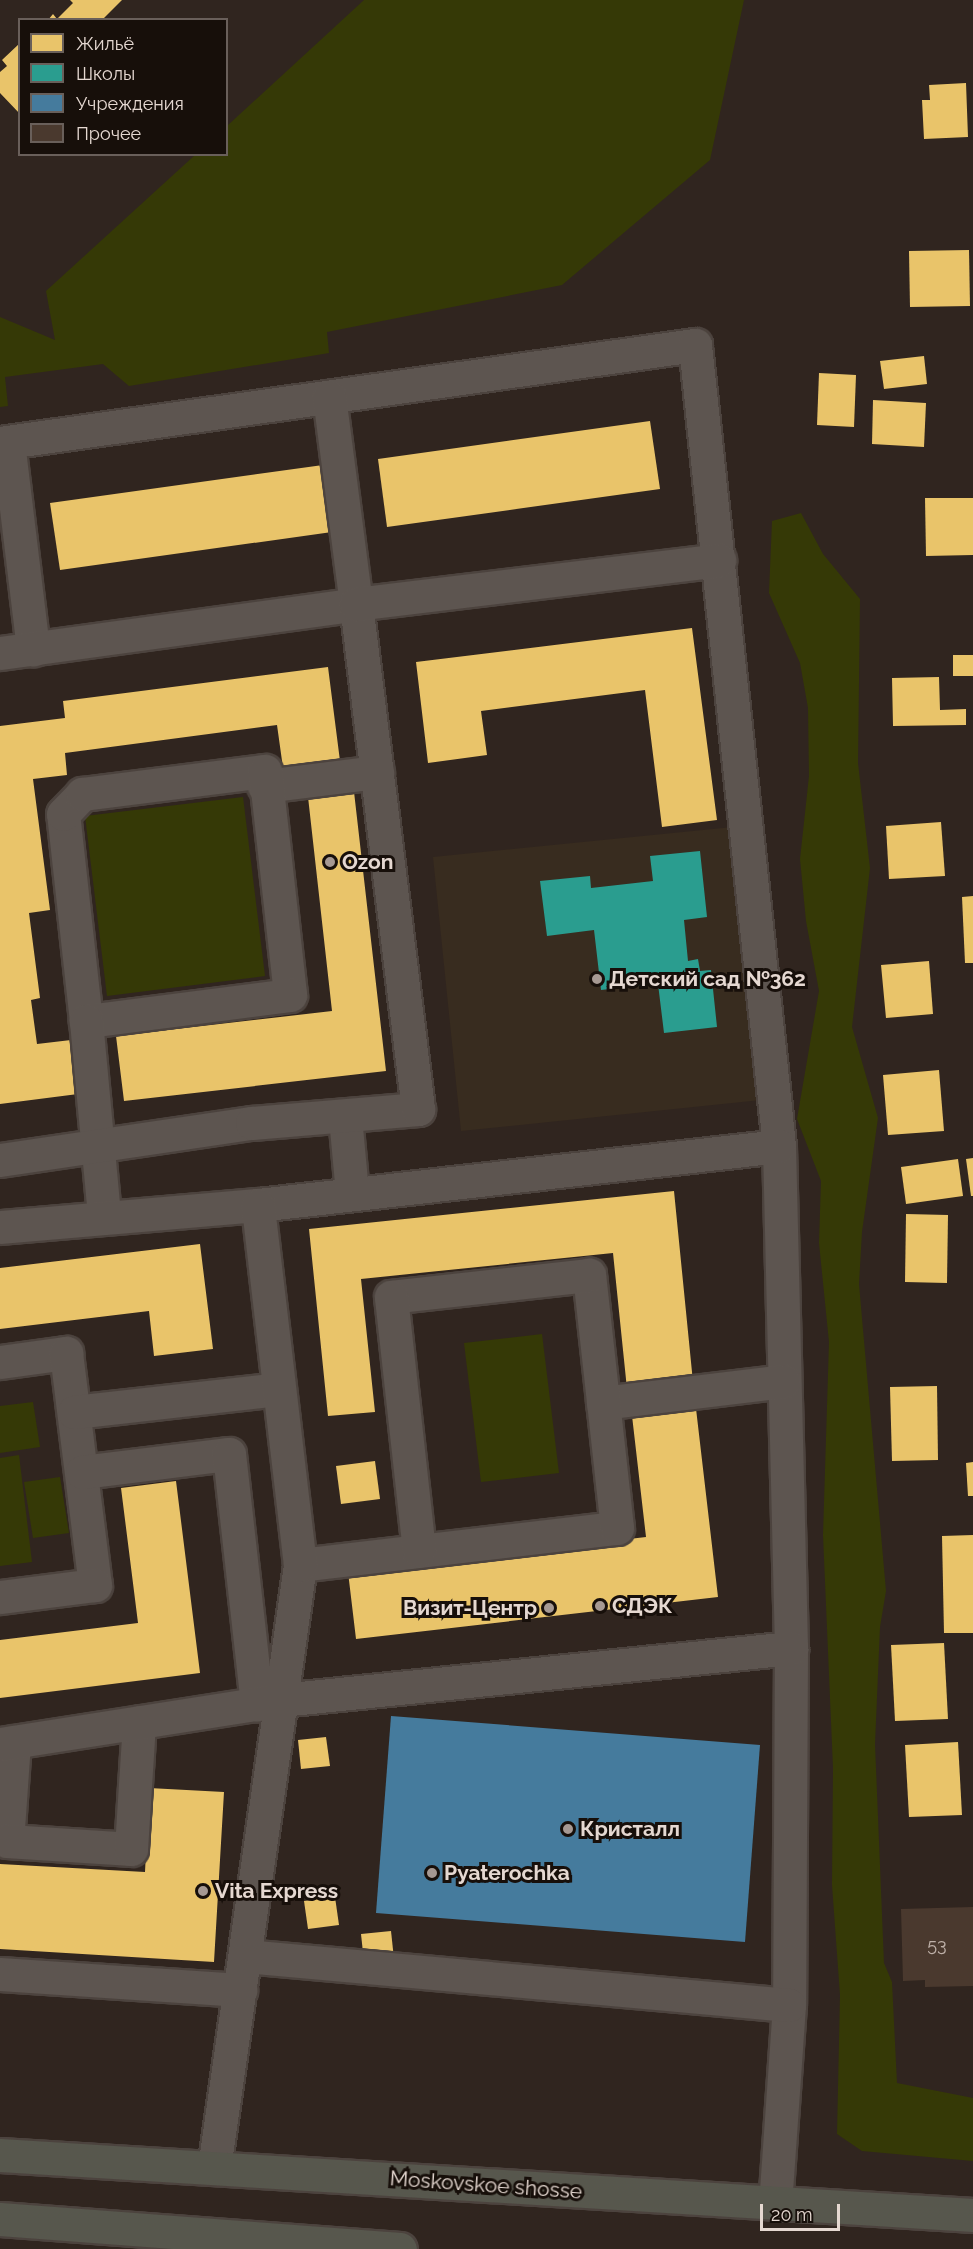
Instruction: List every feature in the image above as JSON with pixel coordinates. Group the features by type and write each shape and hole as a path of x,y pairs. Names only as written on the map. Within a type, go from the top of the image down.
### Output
{"main road":[{"name":"Moskovskoe shosse","path":"0,2154 973,2215"},
{"path":"0,2219 400,2249"}],"street":[{"path":"33,649 4,442 695,345 778,1146 791,1648 789,2005 775,2203"},
{"path":"0,1160 252,1123 345,1117 418,1109 329,397"},
{"path":"0,653 356,604 719,560"},
{"path":"86,1021 290,995 264,771 82,794 63,814 86,1021 104,1216"},
{"path":"264,786 377,772"},
{"path":"345,1117 352,1193"},
{"path":"0,1227 104,1216 258,1205 778,1146"},
{"path":"214,2168 245,1956 269,1702 300,1565 258,1205"},
{"path":"300,1565 617,1528 589,1275 391,1297 419,1550"},
{"path":"0,1362 66,1353 95,1585 0,1597"},
{"path":"603,1402 784,1381"},
{"path":"74,1412 278,1389"},
{"path":"81,1472 229,1454 269,1702"},
{"path":"139,1722 131,1849 7,1841 7,1743 139,1722 269,1702 791,1648"},
{"path":"245,1956 789,2005"},
{"path":"0,1974 240,1990"}],"shaded area":[{"name":"Детский сад №362","path":"733,827 761,1100 461,1131 433,857"}],"green space":[{"path":"364,0 744,0 710,160 562,285 327,332 329,353 129,386 103,364 5,377 8,406 0,407 0,317 55,340 46,291 194,156 228,156 228,125"},
{"path":"801,513 823,554 860,599 858,763 870,868 852,1027 878,1118 862,1232 859,1284 886,1591 880,1627 875,1744 884,1963 892,1982 897,2083 973,2098 973,2161 862,2151 837,2134 840,1995 832,1885 833,1768 823,1535 829,1342 819,1243 821,1181 797,1119 819,991 806,921 800,859 809,776 808,708 800,663 769,593 772,521"},
{"path":"243,797 265,976 107,996 85,816"},
{"path":"542,1334 559,1473 481,1482 464,1343"},
{"path":"33,1402 40,1447 0,1453 0,1406"},
{"path":"19,1455 32,1562 0,1566 0,1458"},
{"path":"60,1477 69,1533 33,1538 24,1482"}],"building: Жильё":[{"path":"70,0 122,0 104,18 58,18 73,3"},
{"path":"18,45 18,112 0,93 0,72 7,66 2,60"},
{"path":"966,83 968,137 924,139 922,100 930,100 929,85"},
{"path":"969,250 970,306 910,307 909,251"},
{"path":"924,356 927,384 884,389 880,361"},
{"path":"819,373 856,375 854,427 817,425"},
{"path":"873,400 926,403 924,447 872,444"},
{"path":"650,421 660,489 387,527 378,459"},
{"path":"323,465 332,532 60,570 50,503"},
{"path":"925,498 973,498 973,555 926,556"},
{"path":"692,628 717,820 662,827 645,690 481,711 487,755 428,763 416,662"},
{"path":"953,655 973,655 973,676 953,676"},
{"path":"328,667 340,761 283,768 277,725 65,753 67,775 33,779 50,910 29,913 40,998 31,1000 37,1044 71,1040 78,1094 0,1104 0,726 65,718 63,701"},
{"path":"939,677 940,710 966,709 966,725 893,726 892,678"},
{"path":"353,783 386,1071 124,1101 116,1036 332,1011 307,788"},
{"path":"941,822 945,876 889,879 886,826"},
{"path":"973,896 973,963 965,963 962,897"},
{"path":"929,961 933,1014 886,1018 881,965"},
{"path":"939,1070 944,1131 888,1135 883,1075"},
{"path":"973,1158 973,1196 971,1196 966,1159"},
{"path":"958,1159 963,1196 906,1204 901,1167"},
{"path":"674,1191 693,1382 627,1389 613,1253 361,1279 375,1412 328,1416 309,1229"},
{"path":"906,1214 948,1215 947,1283 905,1282"},
{"path":"200,1244 213,1349 154,1356 149,1311 0,1329 0,1268"},
{"path":"937,1386 938,1460 892,1461 890,1387"},
{"path":"695,1400 718,1597 356,1639 348,1572 646,1537 631,1407"},
{"path":"375,1461 380,1499 341,1504 336,1466"},
{"path":"973,1462 973,1496 968,1496 966,1463"},
{"path":"176,1481 200,1673 0,1698 0,1640 138,1623 121,1488"},
{"path":"973,1535 973,1633 944,1633 942,1536"},
{"path":"944,1643 948,1719 895,1721 891,1645"},
{"path":"326,1737 330,1766 301,1769 298,1740"},
{"path":"958,1742 962,1815 909,1817 905,1745"},
{"path":"149,1788 224,1792 214,1962 0,1949 0,1864 145,1872"},
{"path":"335,1897 339,1925 308,1929 304,1901"},
{"path":"391,1931 394,1959 364,1962 361,1934"}],"building: Школы":[{"path":"700,851 707,917 684,920 688,961 698,959 700,971 711,970 717,1027 664,1033 658,984 601,990 594,930 547,936 540,881 590,876 591,888 653,881 650,856"}],"building: Учреждения":[{"name":"Кристалл","path":"391,1716 760,1745 745,1942 376,1913"}],"building: Прочее":[{"path":"973,1907 973,1986 925,1987 925,1980 903,1981 901,1909"}],"place":[{"name":"Ozon","path":"330,862"},
{"name":"Детский сад №362","path":"597,979"},
{"name":"СДЭК","path":"600,1606"},
{"name":"Визит-Центр","path":"549,1608"},
{"name":"Кристалл","path":"568,1829"},
{"name":"Pyaterochka","path":"432,1873"},
{"name":"Vita Express","path":"203,1891"}]}
